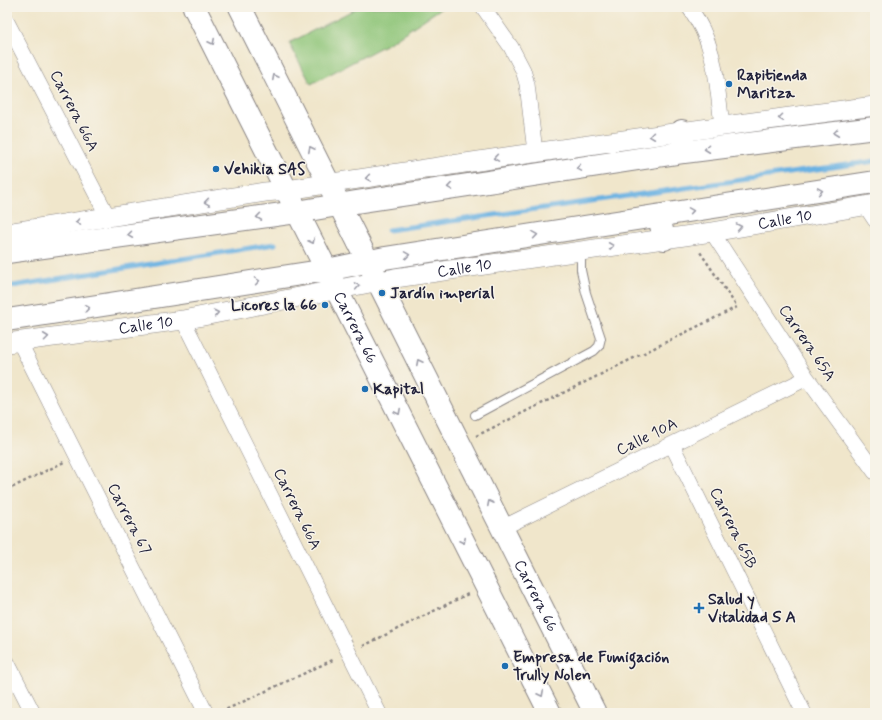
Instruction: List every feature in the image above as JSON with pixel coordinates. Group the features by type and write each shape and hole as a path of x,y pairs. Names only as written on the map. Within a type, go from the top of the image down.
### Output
{"main road":[{"name":"Carrera 66","path":"194,7 550,713"},
{"name":"Carrera 66","path":"240,7 596,713"},
{"path":"7,252 298,212 683,142 875,128"},
{"name":"Calle 10","path":"7,320 327,270 368,261 875,182"},
{"path":"659,216 664,239"}],"street":[{"path":"483,7 511,47 523,70 527,84 535,152"},
{"path":"689,7 698,20 707,39 713,57 722,125"},
{"name":"Carrera 66A","path":"7,22 108,217"},
{"path":"7,234 108,217 535,152 683,142 722,125 875,106"},
{"name":"Calle 10","path":"13,342 183,320 395,278 872,210"},
{"name":"Carrera 65A","path":"712,232 807,378 875,472"},
{"name":"Carrera 66A","path":"183,320 380,713"},
{"name":"Carrera 67","path":"13,342 77,456 206,713"},
{"name":"Calle 10A","path":"502,528 807,378"},
{"name":"Carrera 65B","path":"672,444 804,713"},
{"path":"7,662 11,678 34,713"}],"lane":[{"path":"475,415 594,351 599,346 601,338 586,293 581,270 581,251"}],"path":[{"path":"475,437 737,307 700,252"},
{"path":"7,490 77,456"}],"green space":[{"path":"359,7 443,7 389,43 311,84 289,43"}],"waterway":[{"path":"388,230 875,161"},
{"path":"7,287 275,244"}],"place":[{"name":"Rapitienda Maritza","path":"729,84"},
{"name":"Vehikia SAS","path":"216,169"},
{"name":"Jardín imperial","path":"382,293"},
{"name":"Licores la 66","path":"325,305"},
{"name":"Kapital","path":"365,389"},
{"name":"Salud y Vitalidad S A","path":"699,608"},
{"name":"Empresa de Fumigación Trully Nolen","path":"505,666"}]}
